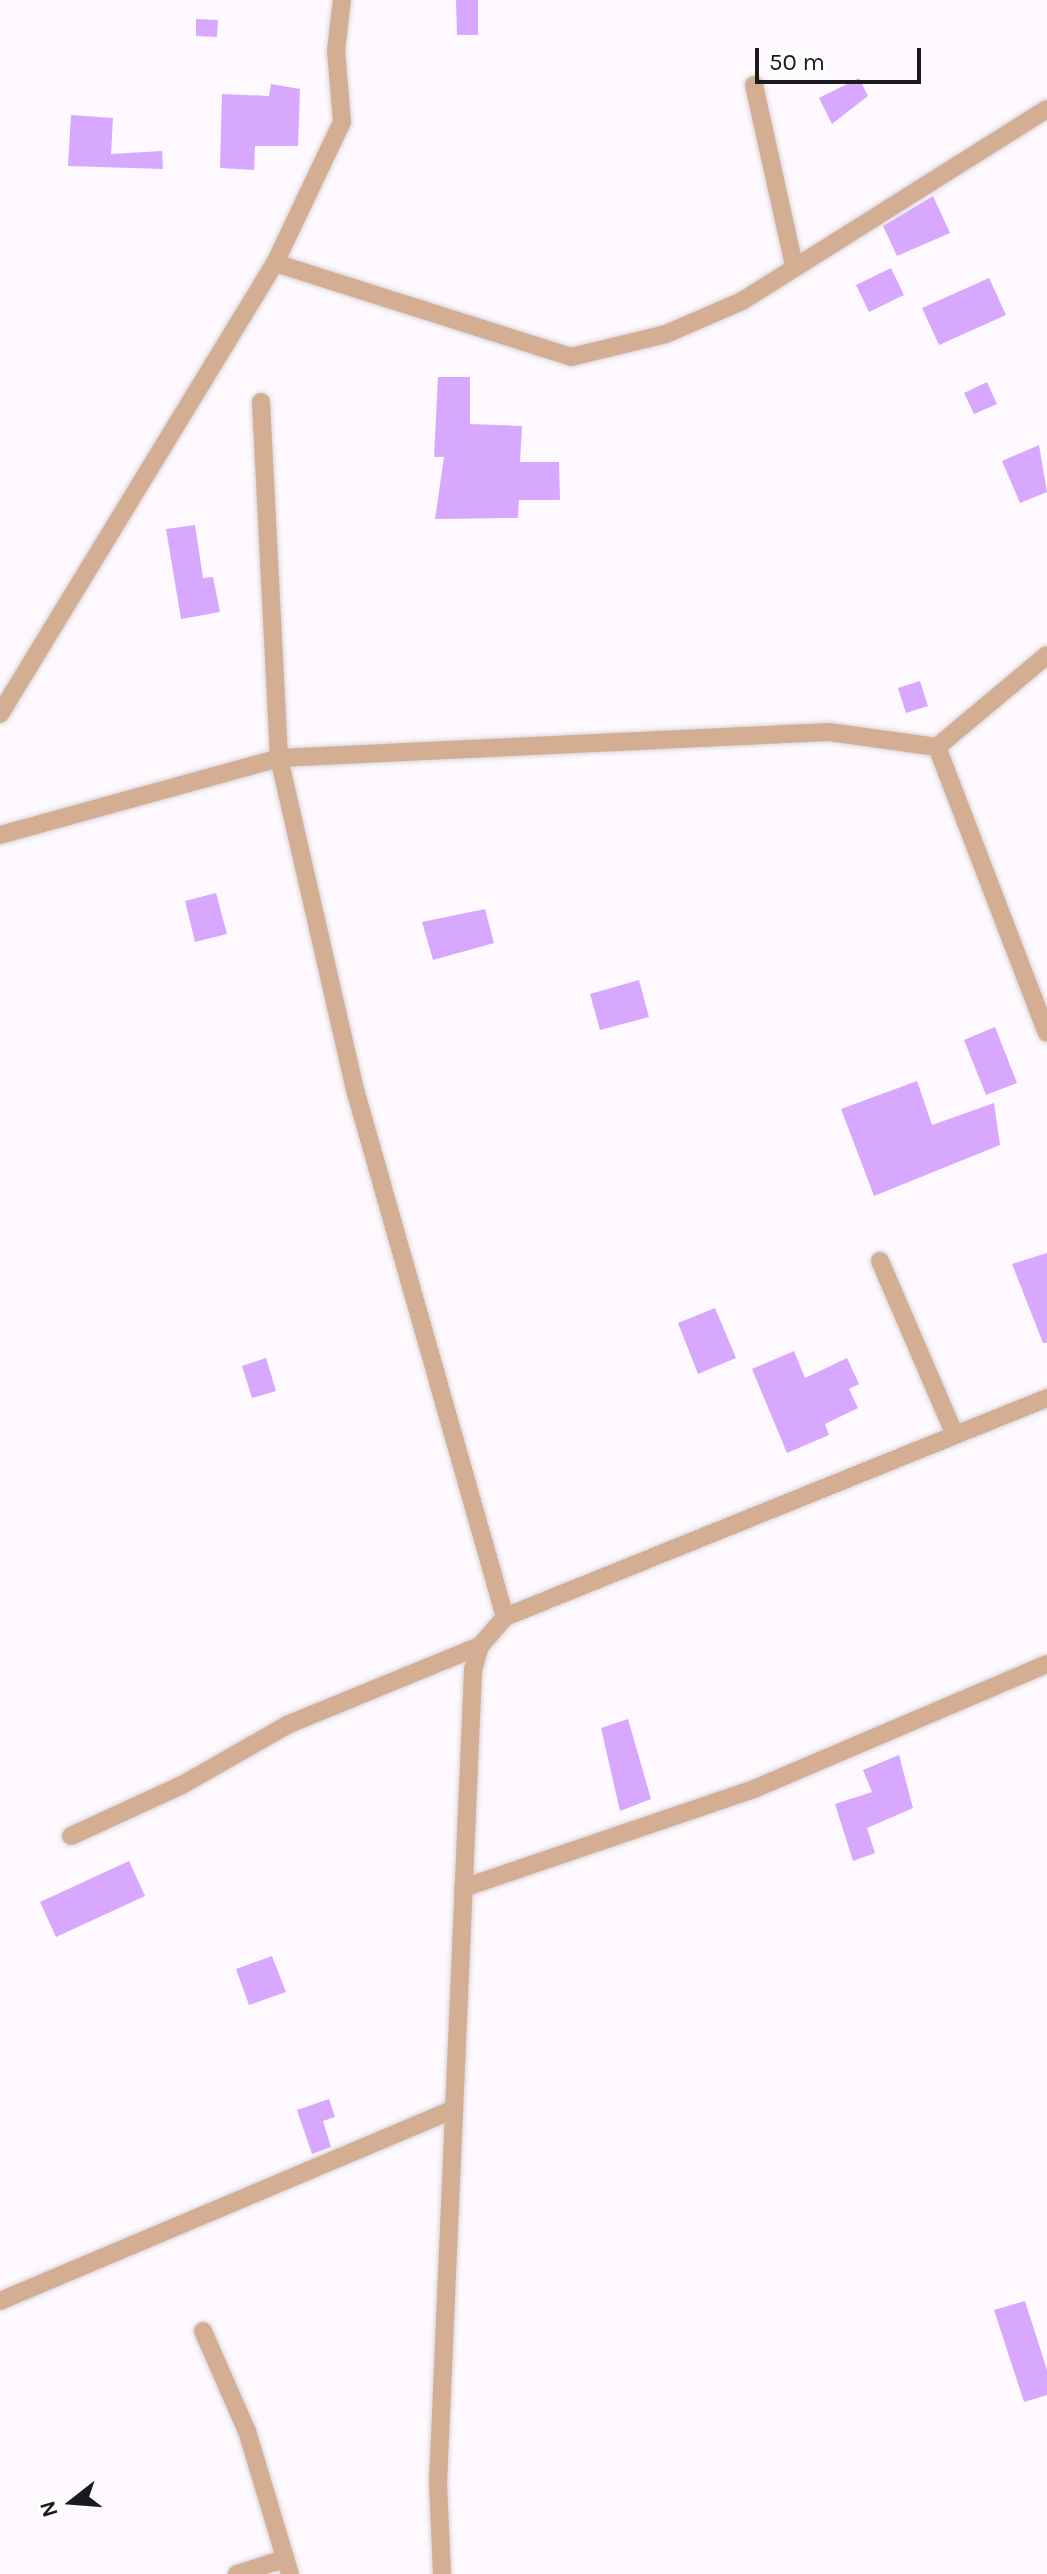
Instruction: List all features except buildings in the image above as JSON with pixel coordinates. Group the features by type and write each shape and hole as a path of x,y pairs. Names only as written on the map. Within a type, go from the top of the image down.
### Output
{"street":[{"path":"0,714 275,263 342,122 336,50 342,0"},
{"path":"754,85 794,266"},
{"path":"275,263 571,357 666,334 742,301 1047,109"},
{"path":"261,402 279,758 356,1093 505,1617"},
{"path":"0,835 279,758 829,732 937,747 1047,655"},
{"path":"937,747 1047,1033"},
{"path":"880,1261 955,1435"},
{"path":"442,2574 438,2483 473,1670 480,1646 505,1617 1047,1398"},
{"path":"71,1836 182,1785 287,1725 480,1646"},
{"path":"463,1888 754,1789 1047,1664"},
{"path":"0,2301 454,2109"},
{"path":"203,2331 247,2431 287,2567 237,2574"}]}
